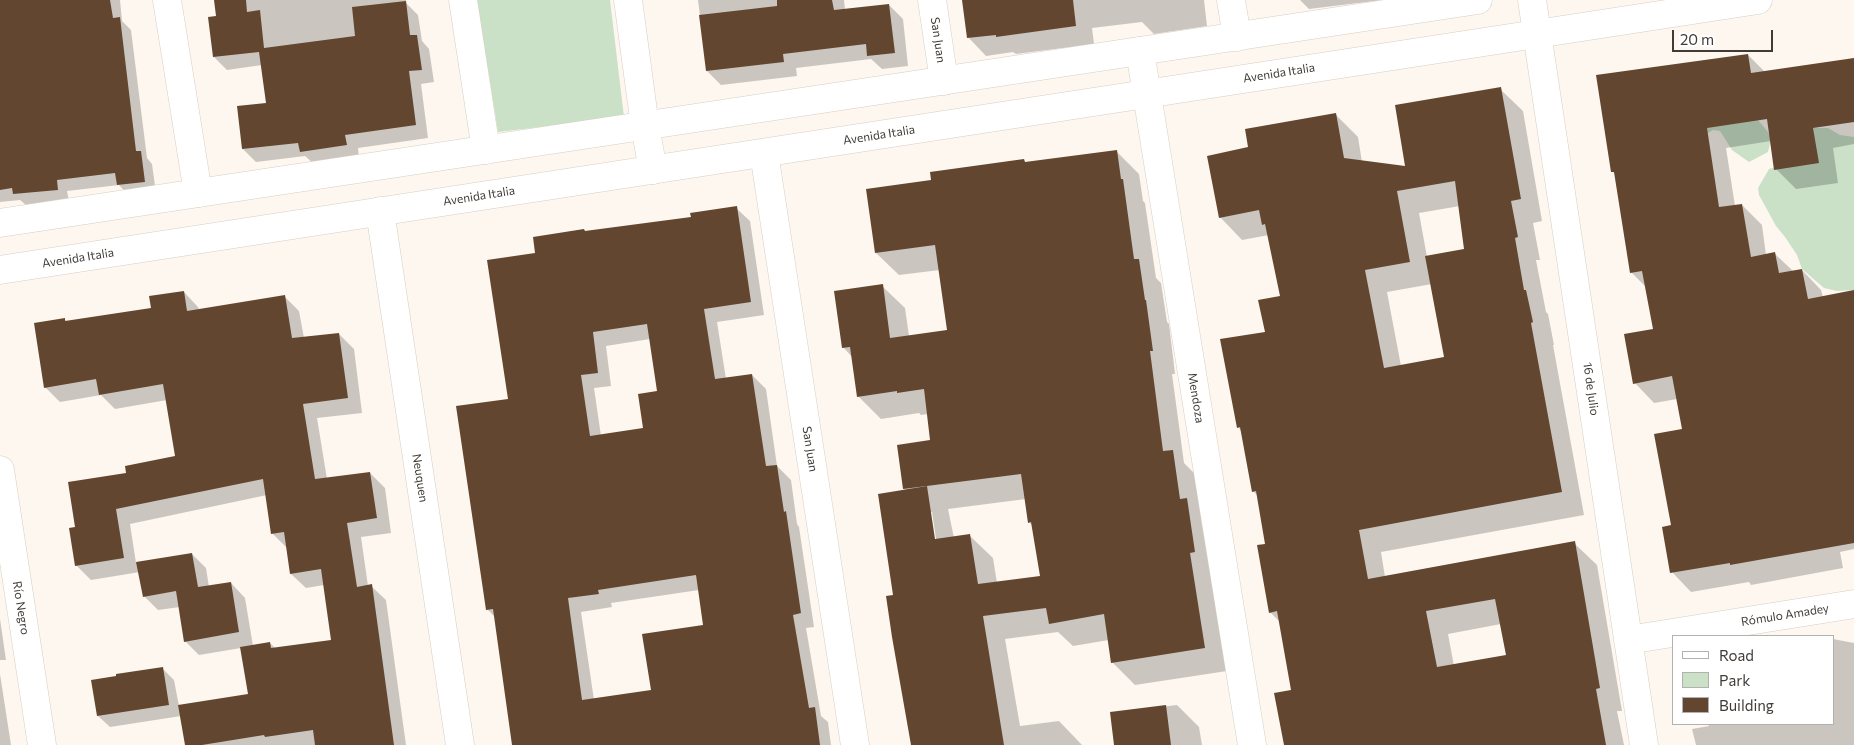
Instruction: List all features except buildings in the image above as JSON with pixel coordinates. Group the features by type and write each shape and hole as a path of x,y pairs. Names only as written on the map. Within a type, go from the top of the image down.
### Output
{"street":[{"path":"168,0 198,193"},
{"path":"463,0 486,150"},
{"path":"628,0 645,126 653,170"},
{"name":"San Juan","path":"932,0 944,81"},
{"path":"1231,0 1237,36"},
{"path":"0,223 1478,0"},
{"name":"16 de Julio","path":"1532,0 1644,745"},
{"name":"Avenida Italia","path":"0,270 1758,0"},
{"name":"Mendoza","path":"1140,51 1252,745"},
{"name":"San Juan","path":"764,153 855,745"},
{"name":"Neuquen","path":"380,212 460,745"},
{"name":"Río Negro","path":"0,470 42,745"},
{"name":"Rómulo Amadey","path":"1628,640 1854,604"}],"green space":[{"path":"477,0 610,0 624,117 498,132"},
{"path":"1739,115 1758,120 1771,139 1768,152 1749,162 1732,150 1720,131 1713,130 1689,145 1651,146"},
{"path":"1813,128 1828,128 1840,135 1854,137 1854,290 1837,291 1824,288 1802,269 1797,255 1776,226 1759,195 1758,188 1769,169 1801,160"}]}
